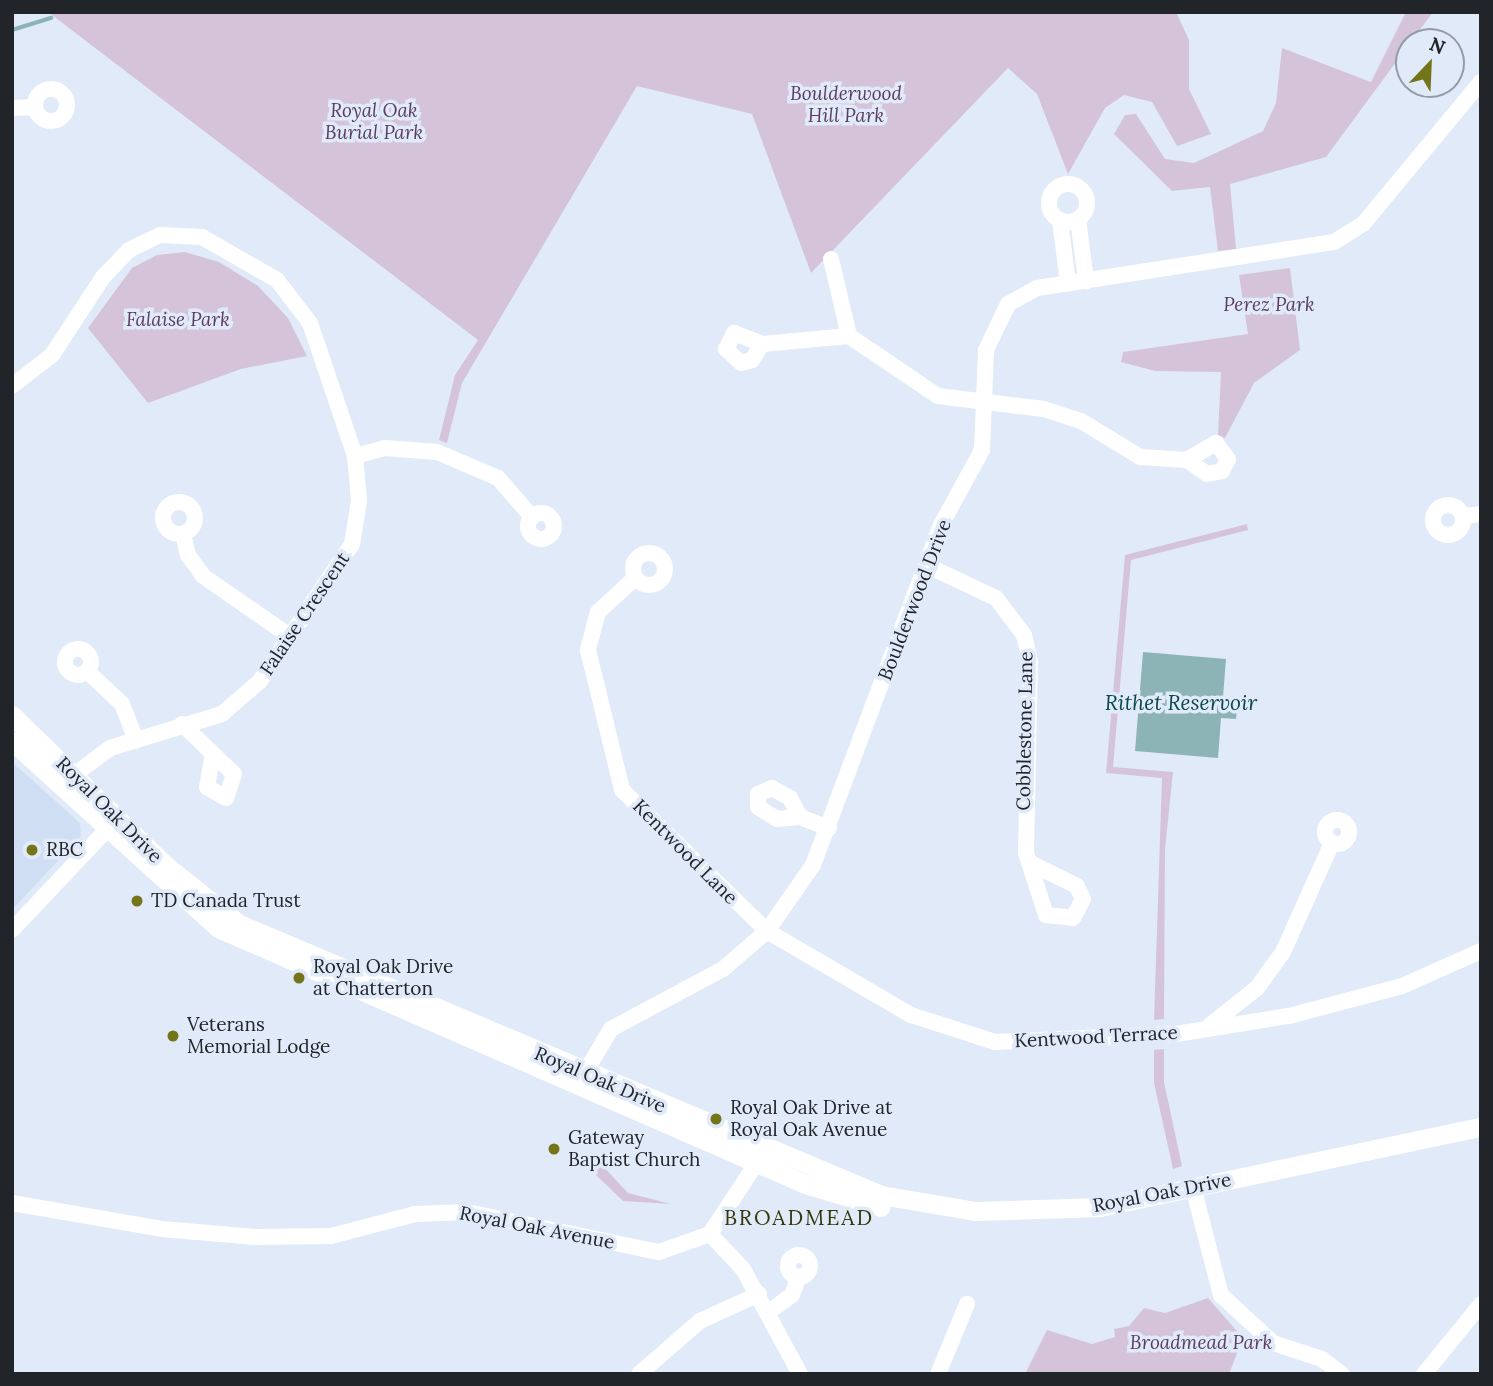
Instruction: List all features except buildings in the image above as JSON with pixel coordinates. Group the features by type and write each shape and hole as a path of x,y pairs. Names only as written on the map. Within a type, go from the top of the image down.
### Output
{"main road":[{"name":"Royal Oak Drive","path":"12,715 74,775 112,825"},
{"name":"Royal Oak Drive","path":"12,741 208,905 239,924 581,1079 762,1157 881,1195 976,1210 1100,1207 1195,1194 1481,1139"},
{"name":"Royal Oak Drive","path":"1195,1194 1481,1127"}],"street":[{"name":"Boulderwood Drive","path":"581,1079 611,1029 723,969 767,931 813,865 928,566 941,525 982,450 990,335 1008,304 1037,288 1334,242 1363,224 1481,82"},
{"path":"12,108 36,107"},
{"path":"1068,283 1060,220 1050,198 1063,185 1085,196 1078,219 1086,281"},
{"path":"1060,220 1078,219"},
{"name":"Falaise Crescent","path":"12,386 52,355 103,277 129,250 160,235 202,237 277,279 310,323 355,456 359,501 352,544 260,681 222,713 110,748 74,775"},
{"path":"831,260 849,336"},
{"path":"762,344 849,336 938,396 984,399 1081,421 1140,457 1186,460"},
{"path":"355,456 385,448 438,452 498,478 532,517"},
{"path":"1463,516 1481,514"},
{"path":"183,534 203,576 291,638"},
{"name":"Cobblestone Lane","path":"928,566 990,593 1024,635 1030,662 1023,821 1032,864"},
{"name":"Kentwood Lane","path":"635,578 598,612 588,650 622,790 767,931"},
{"path":"87,671 122,705 136,740"},
{"path":"182,724 212,758"},
{"path":"800,817 829,828"},
{"path":"12,930 112,825"},
{"path":"1208,1028 1257,988 1283,953 1332,843"},
{"name":"Kentwood Terrace","path":"767,931 911,1015 995,1042 1083,1041 1208,1028 1289,1016 1402,986 1481,951"},
{"name":"Royal Oak Avenue","path":"12,1203 234,1236 331,1236 449,1211 649,1251 680,1249 710,1234 762,1157"},
{"path":"1195,1194 1221,1294 1245,1324 1342,1374"},
{"path":"710,1234 759,1294 800,1374"},
{"path":"769,1311 792,1295 799,1276"},
{"path":"639,1374 701,1321 759,1294"},
{"path":"938,1374 967,1304"},
{"path":"1424,1374 1481,1304"}],"shaded area":[{"path":"12,762 80,823 81,836 12,910"}],"green space":[{"path":"48,12 1176,12 1189,40 1189,89 1211,134 1177,146 1152,102 1124,95 1105,108 1068,174 1037,94 1008,68 811,273 752,114 637,86 462,383 447,443 439,440 455,375 478,340"},
{"path":"1406,12 1433,12 1421,28 1398,28"},
{"path":"1395,34 1395,63 1326,157 1230,184 1236,249 1218,251 1210,187 1172,191 1114,134 1125,115 1136,114 1165,159 1194,163 1263,131 1276,103 1282,48 1371,82"},
{"name":"Falaise Park","path":"185,252 219,262 258,286 288,318 307,356 241,369 148,403 88,328 132,268 157,255"},
{"name":"Perez Park","path":"1290,268 1300,350 1254,383 1225,438 1218,435 1221,372 1155,371 1121,362 1123,352 1248,334 1239,275"},
{"path":"1247,524 1248,530 1131,560 1113,767 1173,772 1165,849 1164,1019 1154,1020 1162,778 1106,773 1125,555"},
{"path":"1164,1049 1164,1082 1182,1166 1173,1169 1154,1083 1154,1050"},
{"path":"599,1162 628,1193 671,1204 623,1201 595,1174"},
{"name":"Broadmead Park","path":"1208,1298 1243,1338 1229,1374 1025,1374 1047,1330 1092,1344 1115,1337 1114,1329 1129,1326 1144,1308 1165,1313"}],"water":[{"name":"Rithet Reservoir","path":"1143,652 1226,659 1223,697 1238,699 1236,719 1221,718 1218,758 1135,751"}],"waterway":[{"path":"12,30 51,18"}],"place":[{"name":"RBC","path":"32,850"},
{"name":"TD Canada Trust","path":"137,901"},
{"name":"Royal Oak Drive at Chatterton","path":"299,978"},
{"name":"Veterans Memorial Lodge","path":"173,1036"},
{"name":"Royal Oak Drive at Royal Oak Avenue","path":"716,1119"},
{"name":"Gateway Baptist Church","path":"554,1149"}],"district":[{"name":"BROADMEAD","path":"799,1218"}],"park label":[{"name":"Boulderwood Hill Park","path":"846,105"},
{"name":"Royal Oak Burial Park","path":"374,122"}]}
